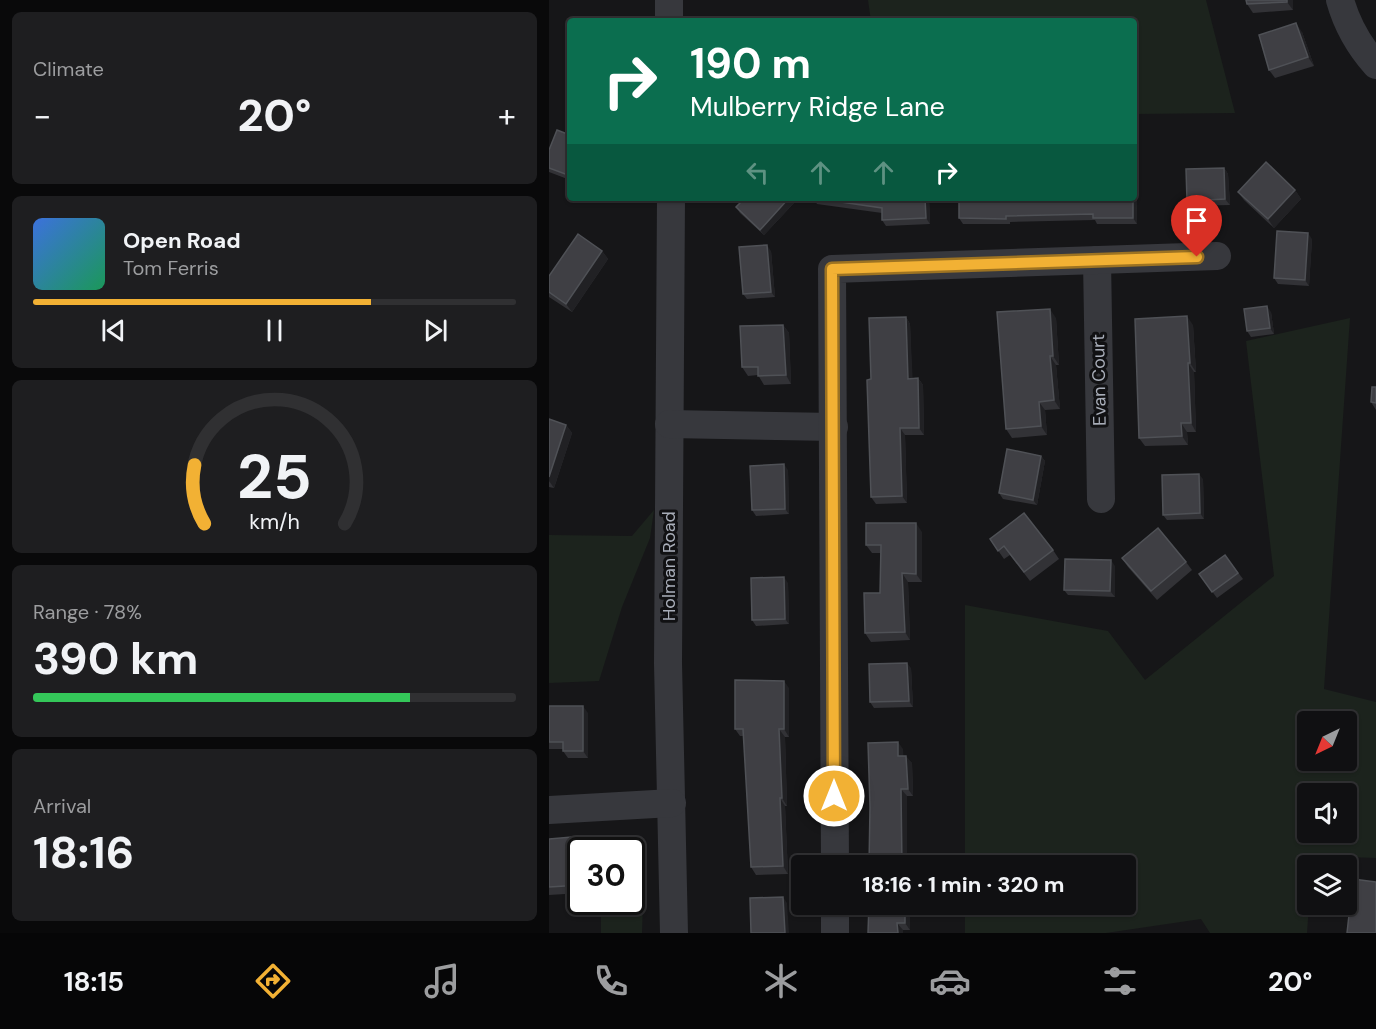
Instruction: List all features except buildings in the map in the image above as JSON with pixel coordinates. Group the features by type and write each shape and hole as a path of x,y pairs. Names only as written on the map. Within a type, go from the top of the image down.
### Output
{"street":[{"path":"669,0 669,18"},
{"path":"1340,0 1346,21 1364,52 1376,65"},
{"name":"Holman Road","path":"671,201 668,663 674,933"},
{"path":"835,855 832,269 1217,256"},
{"name":"Evan Court","path":"1097,260 1101,499"},
{"path":"669,424 834,427"},
{"path":"549,810 672,803"},
{"path":"835,915 835,933"}],"shaded area":[{"path":"868,0 1206,0 1235,113 1137,114 1137,18 871,18"},
{"path":"1350,318 1324,689 1376,702 1376,858 1357,857 1357,855 1297,855 1297,915 1308,915 1307,933 1210,933 1201,919 1106,933 965,933 965,915 1136,915 1136,855 965,855 965,605 1108,631 1145,680 1274,576 1246,341"},
{"path":"654,510 650,538 622,607 599,681 549,683 549,535 632,536"},
{"path":"601,915 643,915 642,933 601,933"}],"route":[{"path":"834,796 832,269 1197,257"}]}
